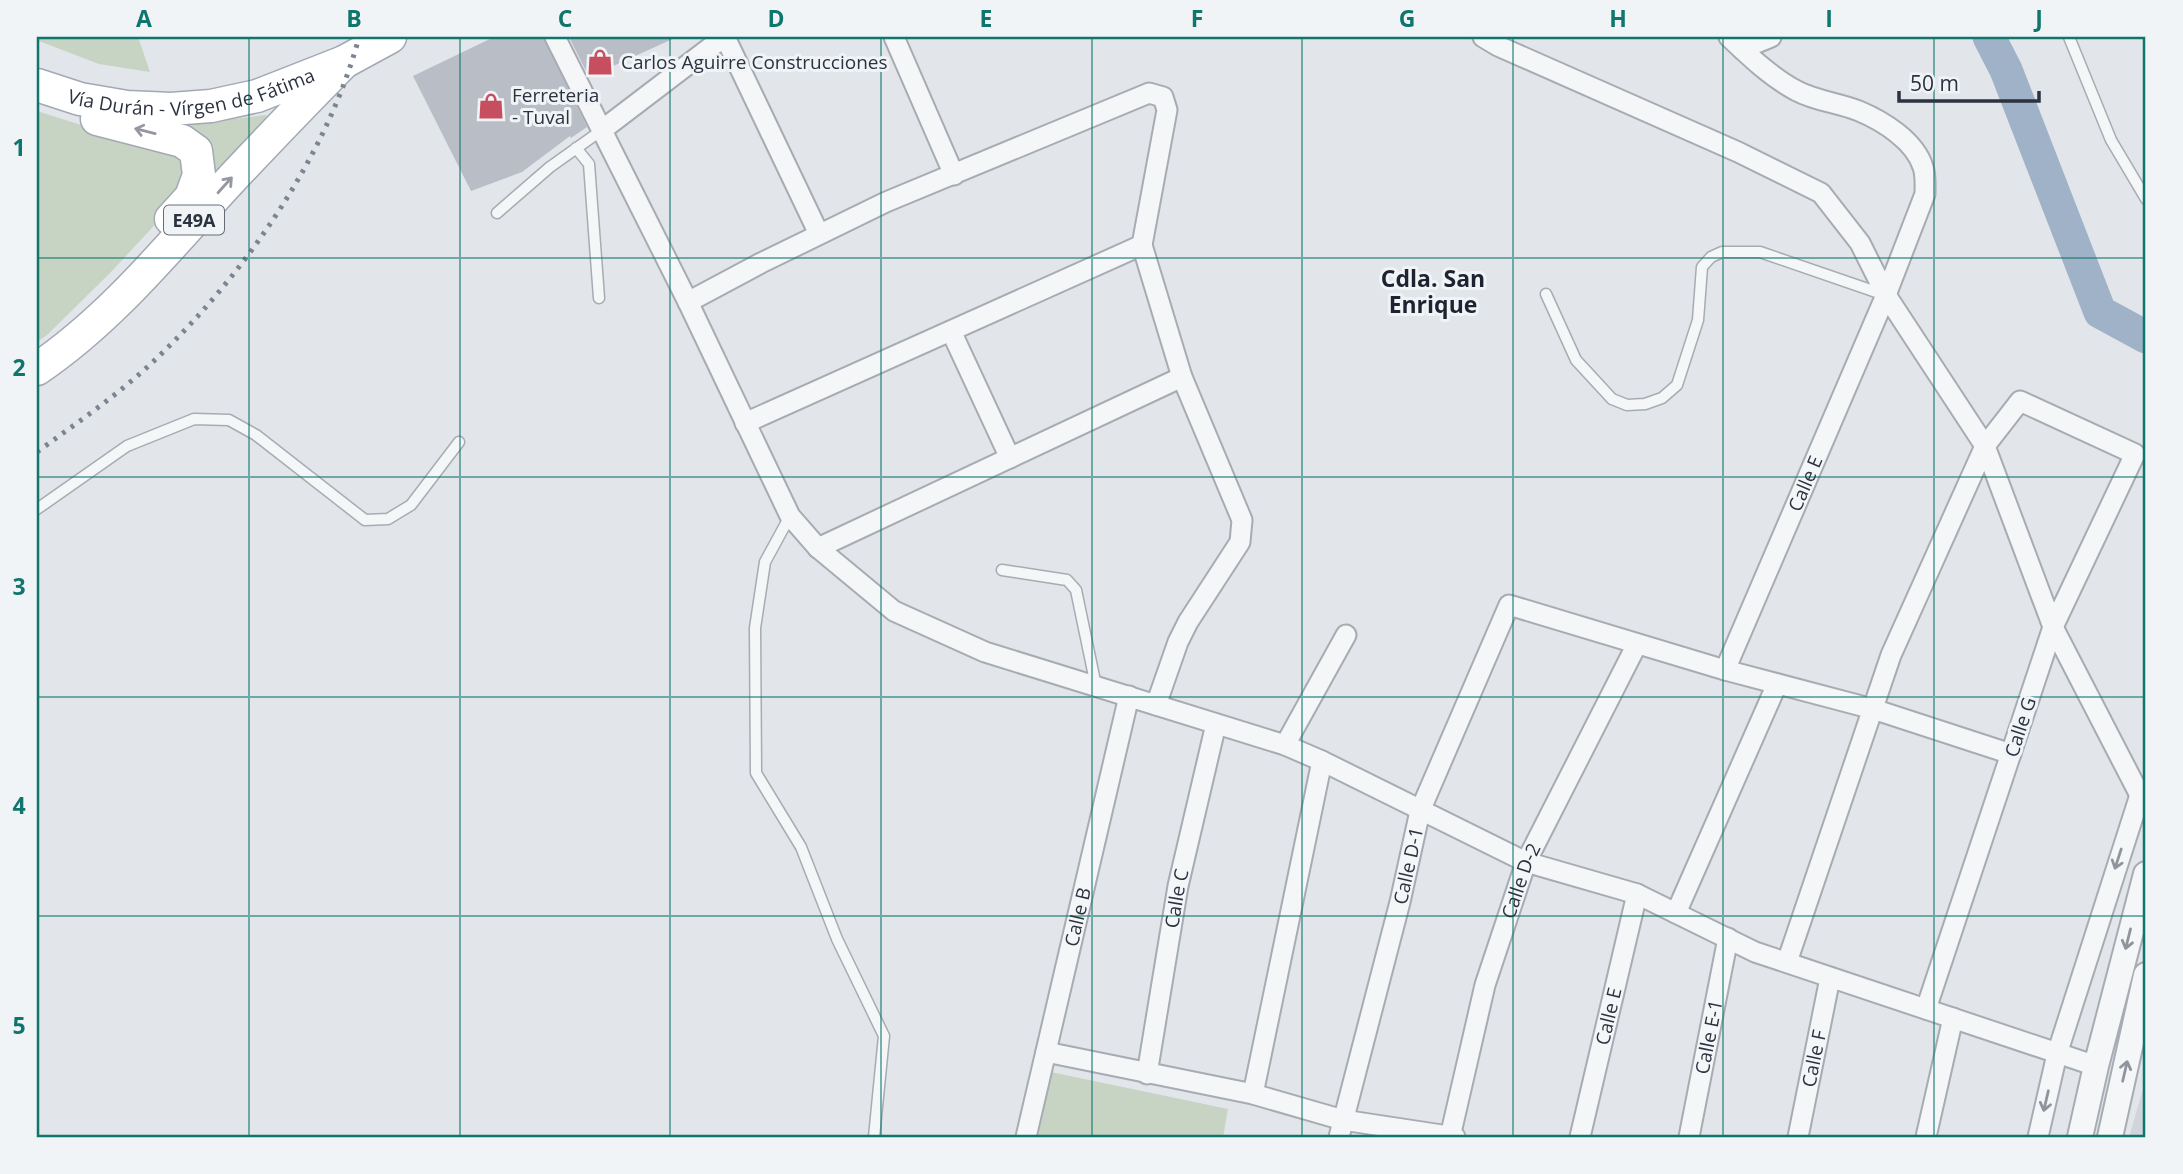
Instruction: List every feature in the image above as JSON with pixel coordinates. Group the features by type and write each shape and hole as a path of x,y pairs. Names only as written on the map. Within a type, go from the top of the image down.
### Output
{"main road":[{"name":"Vía Durán - Vírgen de Fátima","path":"37,85 67,95 127,107 171,109 211,106 257,96 344,62 390,37"},
{"name":"Vía Durán - Vírgen de Fátima","path":"37,369 96,324 257,150 344,62"},
{"path":"67,95 89,117 182,141 196,151 199,175 191,197 125,268 115,285 114,304"}],"street":[{"path":"555,37 688,302 790,516 818,548 894,611 985,652 1285,745 1526,862 1637,894 1755,951 2096,1066"},
{"path":"602,130 725,37 819,234"},
{"path":"894,37 954,175"},
{"path":"1483,37 1497,46 1738,152 1821,192 1860,243 1885,295 1985,446 2053,627 2143,801 2057,1055 2038,1137"},
{"path":"1735,43 1771,37"},
{"name":"Calle E","path":"1725,670 1885,295 1925,194 1923,167 1904,139 1859,111 1798,92 1770,73 1735,43"},
{"path":"688,302 886,202 1149,93 1163,97 1167,110 1142,245 1182,377 1242,520 1240,542 1188,622 1178,642 1156,705"},
{"path":"745,423 1142,245"},
{"path":"951,331 1010,458"},
{"path":"818,548 1182,377"},
{"name":"Calle G","path":"1926,1009 2053,627 2135,454 2020,401 1985,446"},
{"path":"1787,962 1891,655 1985,446"},
{"name":"Calle D-1","path":"1341,1128 1400,902 1420,811 1509,605 1637,644"},
{"path":"1285,745 1346,635"},
{"path":"1637,644 1873,709 2011,754"},
{"name":"Calle D-2","path":"1452,1137 1485,985 1526,862 1637,644"},
{"path":"1676,913 1777,684"},
{"name":"Calle B","path":"1026,1137 1129,696"},
{"name":"Calle C","path":"1147,1074 1178,886 1216,724"},
{"path":"1253,1094 1322,761"},
{"path":"2080,1137 2146,874"},
{"name":"Calle E","path":"1580,1137 1637,894"},
{"name":"Calle E-1","path":"1689,1137 1728,938"},
{"path":"2110,1137 2146,975"},
{"name":"Calle F","path":"1798,1137 1830,978"},
{"path":"1926,1137 1953,1018"},
{"path":"1046,1052 1253,1094 1341,1128 1452,1137"}],"lane":[{"path":"2068,37 2111,140 2146,199"},
{"path":"496,213 550,167 602,130"},
{"path":"576,148 589,164 599,298"},
{"path":"1546,293 1576,360 1612,399 1627,405 1645,404 1662,398 1677,385 1698,320 1702,267 1711,257 1722,252 1760,252 1885,295"},
{"path":"37,509 127,446 194,419 205,419 229,420 257,435 365,520 388,519 411,505 459,442"},
{"path":"790,516 765,562 755,628 756,773 801,847 837,939 884,1036 874,1137"},
{"path":"1002,570 1067,580 1076,590 1096,686"}],"shaded area":[{"path":"2146,1079 2146,1137 2129,1137"}],"green space":[{"path":"37,37 138,37 150,72 99,64 39,41"},
{"path":"37,111 172,154 179,160 184,175 177,201 111,272 37,342"},
{"path":"265,115 270,117 207,192 169,127"},
{"path":"1046,1071 1228,1109 1223,1137 1031,1137"}],"building":[{"name":"Ferreteria - Tuval","path":"494,37 543,37 587,127 571,138 570,136 522,172 471,191 413,76"},
{"name":"Carlos Aguirre Construcciones","path":"569,37 677,37 589,77"}],"waterway":[{"path":"1989,37 2006,70 2100,312 2146,337"}],"railway":[{"path":"37,452 114,395 158,357 222,288 252,250 305,168 327,125 359,37"}],"place":[{"name":"Carlos Aguirre Construcciones","path":"600,62"},
{"name":"Ferreteria - Tuval","path":"491,106"}],"district":[{"name":"Cdla. San Enrique","path":"1433,291"}]}
